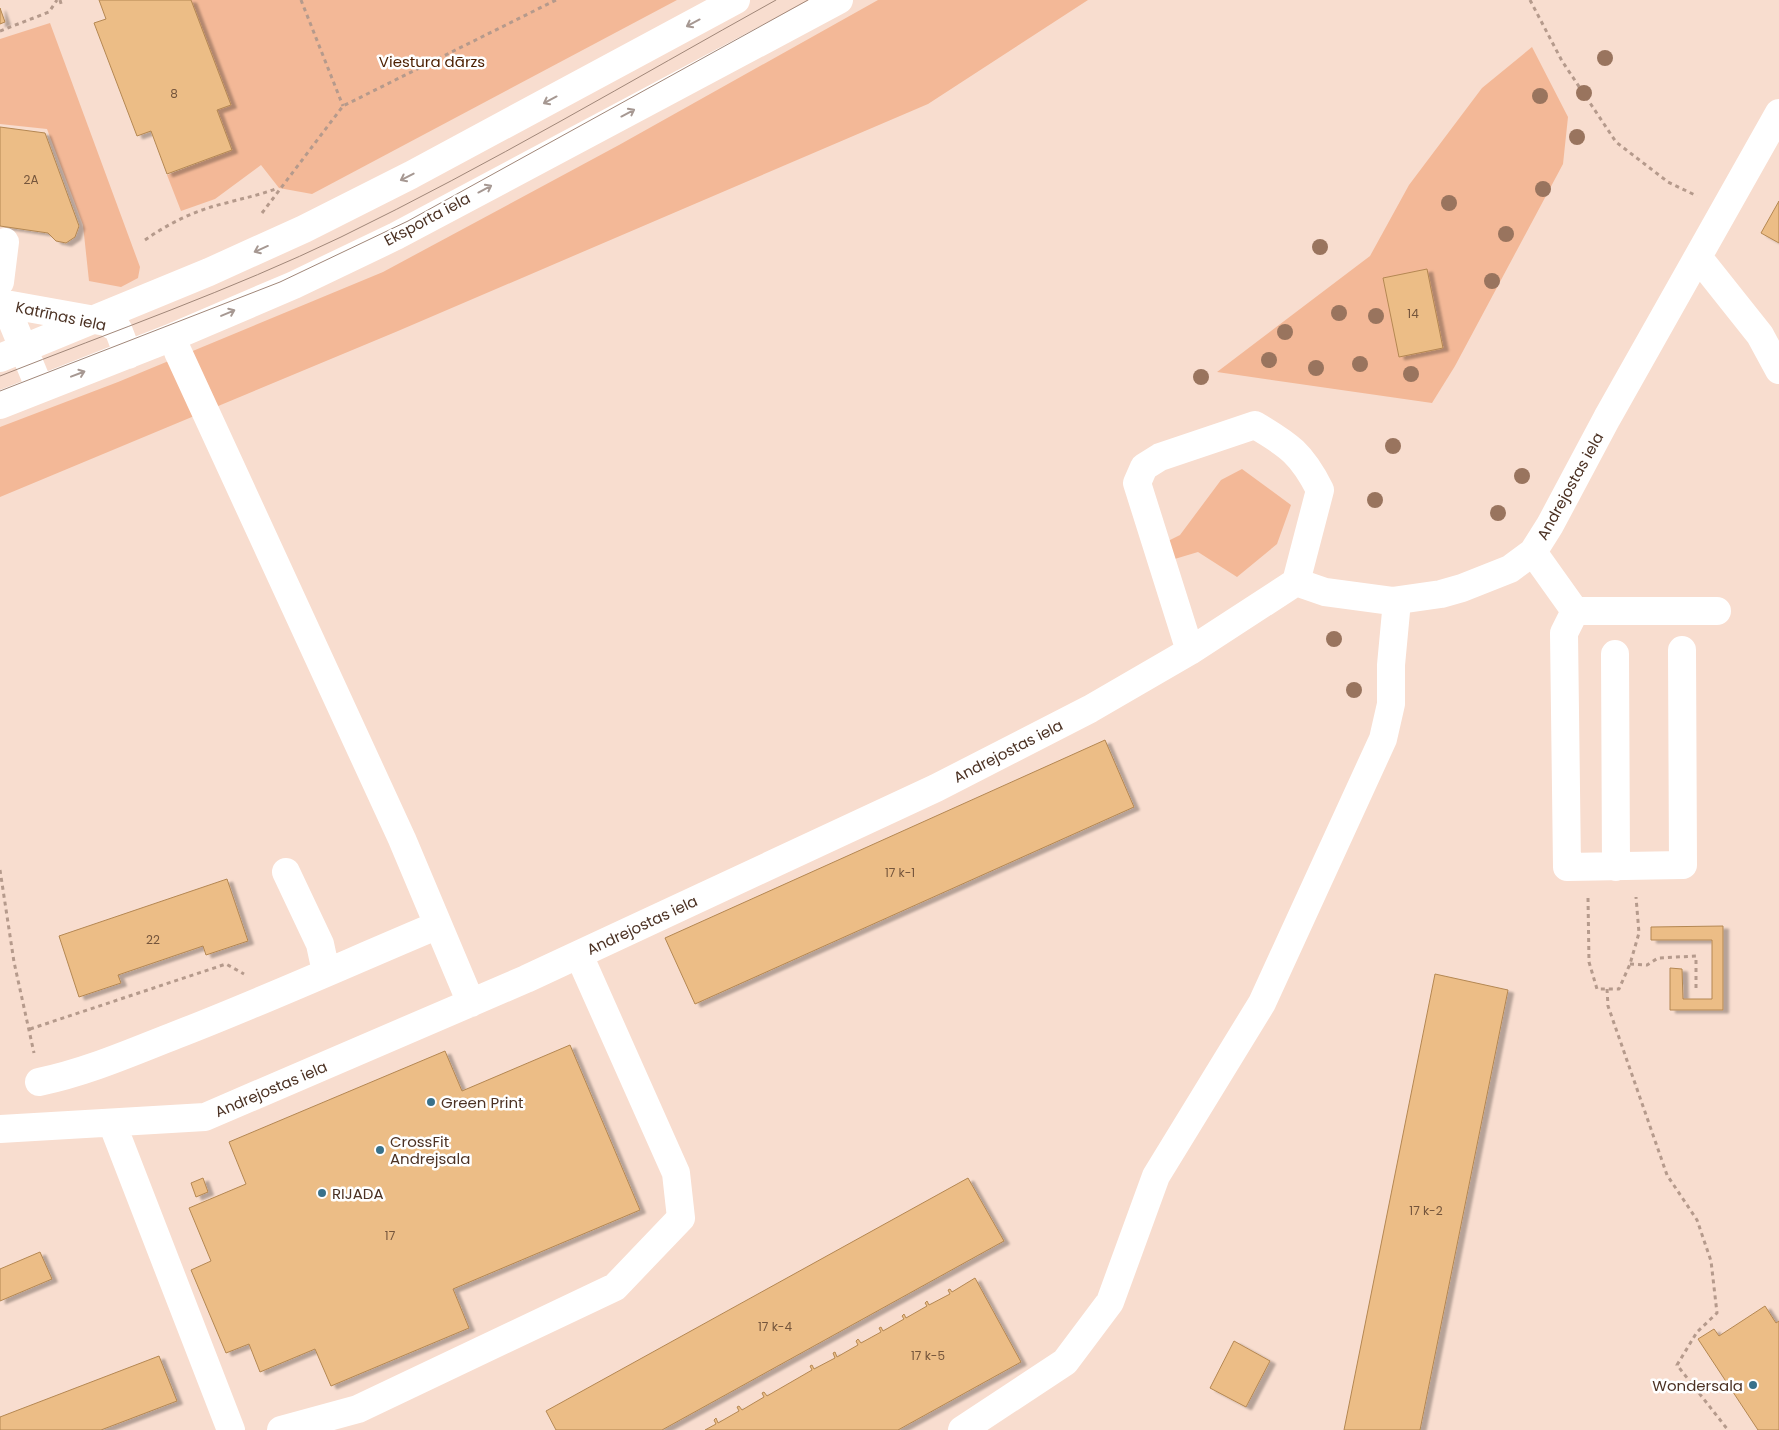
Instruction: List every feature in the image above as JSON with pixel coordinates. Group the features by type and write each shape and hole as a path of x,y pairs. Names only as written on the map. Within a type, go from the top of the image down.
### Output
{"street":[{"path":"12,353 200,276 304,229 412,175 736,0"},
{"name":"Eksporta iela","path":"0,405 128,355 285,289 396,236 839,0"},
{"name":"Andrejostas iela","path":"0,1129 204,1117 579,955 936,788 1090,709 1190,651 1296,582 1324,592 1397,601 1441,594 1462,588 1510,569 1532,552 1550,525 1607,418 1779,113"},
{"path":"2,297 6,242"},
{"path":"1698,257 1769,330 1779,370"},
{"name":"Katrīnas iela","path":"40,389 12,353 2,297 106,322 118,329 128,355"},
{"path":"178,352 402,839 471,1003"},
{"path":"1190,651 1137,483 1144,467 1160,457 1255,425 1288,444 1309,467 1320,490 1296,582"},
{"path":"1532,552 1575,610"},
{"path":"962,1430 1065,1362 1110,1302 1156,1176 1262,1003 1383,739 1391,704 1391,665 1397,601"},
{"path":"1575,610 1717,611"},
{"path":"1575,610 1564,633 1566,867 1683,865 1682,650"},
{"path":"1615,654 1625,867"},
{"path":"286,872 320,944 326,972"},
{"path":"39,1082 78,1074 267,1000 326,972 438,925"},
{"path":"281,1430 358,1409 615,1287 681,1218 676,1173 579,955"},
{"path":"112,1123 231,1430"}],"path":[{"path":"0,31 49,12 58,0 62,6"},
{"path":"301,0 343,106"},
{"path":"260,215 343,106 556,0"},
{"path":"1530,0 1562,61 1616,142 1668,182 1725,208"},
{"path":"145,240 165,226 195,212 225,203 257,197 279,188"},
{"path":"1587,867 1589,962 1597,989 1619,989 1630,964 1639,933 1625,867"},
{"path":"0,870 14,962 30,1029 39,1082"},
{"path":"1630,964 1647,965 1658,958 1696,956 1696,990"},
{"path":"30,1029 226,964 253,978 267,1000"},
{"path":"1607,989 1608,1006 1667,1175 1697,1220 1711,1261 1717,1313 1697,1332 1677,1365 1728,1430"}],"green space":[{"name":"Viestura dārzs","path":"191,0 677,0 312,194 279,188 261,165 215,199 181,211 167,175 232,150 217,110 231,105"},
{"path":"878,0 1088,0 928,104 398,331 0,497 0,427 118,382 383,272 619,145"},
{"path":"50,23 140,267 138,278 121,287 89,281 83,225 47,129 0,124 0,39"},
{"path":"1532,47 1568,117 1563,164 1455,366 1432,403 1217,372 1370,256 1409,185 1482,88"},
{"path":"1242,469 1291,505 1277,544 1237,577 1198,552 1168,561 1162,544 1180,535 1221,480"}],"building":[{"path":"99,0 191,0 231,105 217,110 232,150 167,174 151,131 137,136 94,23 106,19"},
{"path":"0,8 5,22 0,24"},
{"path":"0,127 45,133 79,226 75,237 66,243 56,241 48,233 0,226"},
{"path":"1779,201 1779,243 1761,233"},
{"path":"1427,269 1443,348 1399,357 1383,278"},
{"path":"1105,740 1134,807 695,1004 665,938"},
{"path":"227,879 248,941 206,955 203,946 118,975 121,983 79,997 59,936"},
{"path":"1723,926 1723,1010 1670,1010 1670,968 1682,969 1683,999 1712,999 1712,940 1651,940 1651,927"},
{"path":"1435,974 1508,990 1420,1430 1344,1430"},
{"path":"570,1045 640,1210 453,1289 469,1328 331,1386 315,1349 260,1372 249,1344 226,1353 191,1270 211,1261 189,1208 246,1184 229,1142 445,1051 462,1091"},
{"path":"203,1178 208,1192 196,1197 191,1183"},
{"path":"968,1178 1004,1241 662,1430 556,1430 546,1411"},
{"path":"40,1252 52,1279 0,1301 0,1269"},
{"path":"975,1278 1021,1362 898,1430 705,1430 716,1424 714,1420 716,1418 718,1423 739,1411 737,1407 739,1406 742,1410 764,1397 762,1393 764,1392 767,1396 812,1370 810,1366 812,1365 814,1369 835,1358 833,1353 835,1352 837,1357 858,1345 856,1341 858,1339 861,1343 881,1332 879,1328 881,1327 883,1331 904,1319 902,1316 904,1314 906,1318 927,1306 925,1303 927,1301 929,1305 950,1294 948,1290 950,1289 952,1292"},
{"name":"Wondersala","path":"1765,1306 1776,1323 1779,1321 1779,1430 1758,1430 1698,1339 1714,1329 1719,1336"},
{"path":"1234,1341 1270,1361 1246,1407 1210,1388"},
{"path":"159,1356 177,1401 101,1430 0,1430 0,1417"}],"tram line":[{"path":"0,376 172,310 257,275 341,237 451,181 560,122 776,0"},
{"path":"0,391 280,282 408,221 808,0"}],"place":[{"name":"Green Print","path":"431,1102"},
{"name":"CrossFit Andrejsala","path":"380,1150"},
{"name":"RIJADA","path":"322,1193"},
{"name":"Wondersala","path":"1753,1385"}]}
